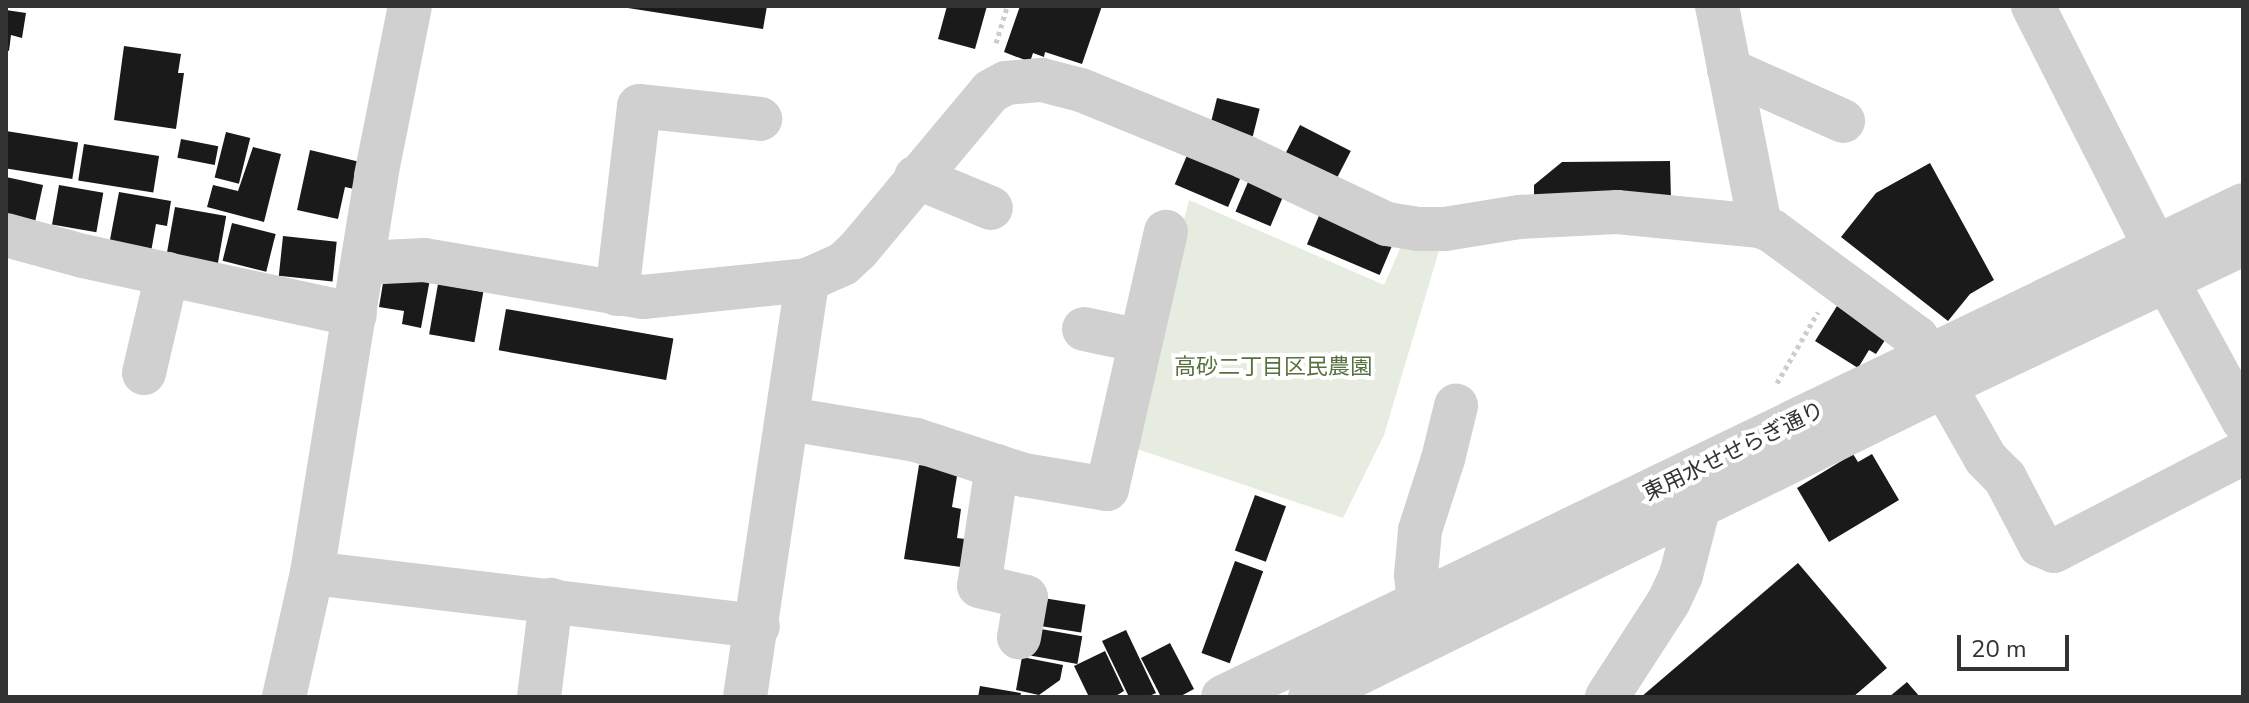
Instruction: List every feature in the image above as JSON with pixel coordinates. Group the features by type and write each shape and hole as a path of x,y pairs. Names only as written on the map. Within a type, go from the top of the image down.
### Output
{"street":[{"path":"284,697 312,573 376,176 410,6"},
{"path":"1717,6 1760,226"},
{"path":"2033,6 2163,261 2173,292 2243,420"},
{"path":"1729,70 1843,121"},
{"path":"363,263 424,260 643,297 807,280 843,264 858,250 991,91 1006,83 1042,80 1081,90 1245,157 1387,224 1417,229 1445,229 1519,217 1617,212 1760,226 1844,281 1917,338 1986,459 2005,478 2040,545 2054,551 2243,453"},
{"path":"617,294 639,106 760,119"},
{"path":"916,177 991,208"},
{"path":"1310,697 1699,506 1938,371 2163,261 2243,205"},
{"path":"789,419 916,440 1024,475 1107,489 1166,232"},
{"path":"6,235 355,315"},
{"path":"2163,261 2243,244"},
{"path":"144,373 167,274"},
{"path":"745,697 789,419 807,280"},
{"path":"1084,329 1141,341"},
{"name":"東用水せせらぎ通り","path":"1223,697 1419,603 1938,371"},
{"path":"1419,603 1416,575 1420,530 1456,406"},
{"path":"997,466 979,586 1026,597 1019,637"},
{"path":"1607,697 1669,601 1681,575 1699,506"},
{"path":"312,573 758,626"},
{"path":"539,697 551,600"}],"path":[{"path":"1770,394 1821,307"}],"green space":[{"name":"高砂二丁目区民農園","path":"1189,200 1384,285 1403,242 1441,244 1384,435 1343,518 1128,446"}],"building":[{"path":"615,6 767,6 763,29"},
{"path":"947,6 987,6 975,49 938,39"},
{"path":"1020,6 1102,6 1082,64 1045,52 1044,57 1033,53 1030,62 1004,52"},
{"path":"6,10 26,13 22,38 11,35 9,51 6,50"},
{"path":"124,46 181,54 178,73 184,73 176,129 114,120"},
{"path":"1217,98 1260,109 1253,137 1210,126"},
{"path":"1300,125 1351,151 1334,183 1284,157"},
{"path":"6,131 78,142 72,179 6,168"},
{"path":"226,132 250,138 239,184 215,178"},
{"path":"181,139 218,146 215,165 177,158"},
{"path":"84,144 159,156 153,192 78,181"},
{"path":"253,147 281,154 264,222 207,207 213,185 238,191"},
{"path":"310,150 360,162 354,189 345,187 338,219 297,210"},
{"path":"1188,153 1241,176 1228,207 1175,184"},
{"path":"1670,161 1671,200 1534,202 1534,185 1562,162"},
{"path":"1930,163 1994,280 1970,294 1948,321 1841,237 1876,193"},
{"path":"6,177 43,185 35,222 6,216"},
{"path":"1248,182 1283,197 1270,226 1235,211"},
{"path":"59,185 103,193 96,232 52,224"},
{"path":"119,192 171,201 167,226 156,224 151,252 109,245"},
{"path":"175,207 226,216 218,265 166,256"},
{"path":"1321,211 1394,242 1380,275 1307,244"},
{"path":"232,223 276,234 266,272 223,261"},
{"path":"283,236 337,242 333,281 279,276"},
{"path":"385,271 430,279 421,328 402,324 404,311 379,307"},
{"path":"438,284 483,292 474,342 429,334"},
{"path":"1837,306 1887,337 1876,354 1869,350 1858,368 1815,341"},
{"path":"506,309 673,339 666,380 499,350"},
{"path":"1853,454 1858,462 1872,454 1899,500 1829,542 1797,488"},
{"path":"919,465 958,470 952,507 961,509 957,538 973,540 968,568 904,559"},
{"path":"1255,495 1286,506 1266,562 1235,550"},
{"path":"1235,561 1263,571 1230,663 1201,653"},
{"path":"1798,563 1887,668 1853,697 1641,697"},
{"path":"1043,598 1085,605 1081,632 1039,626"},
{"path":"1035,628 1082,636 1077,664 1030,656"},
{"path":"1126,630 1156,693 1147,697 1129,697 1102,641"},
{"path":"1170,643 1194,689 1179,697 1161,697 1141,658"},
{"path":"1105,651 1124,691 1114,697 1089,697 1074,666"},
{"path":"1022,657 1063,665 1060,680 1039,695 1016,690"},
{"path":"1907,682 1920,697 1889,697"},
{"path":"980,686 1021,693 1020,697 978,697"}]}
